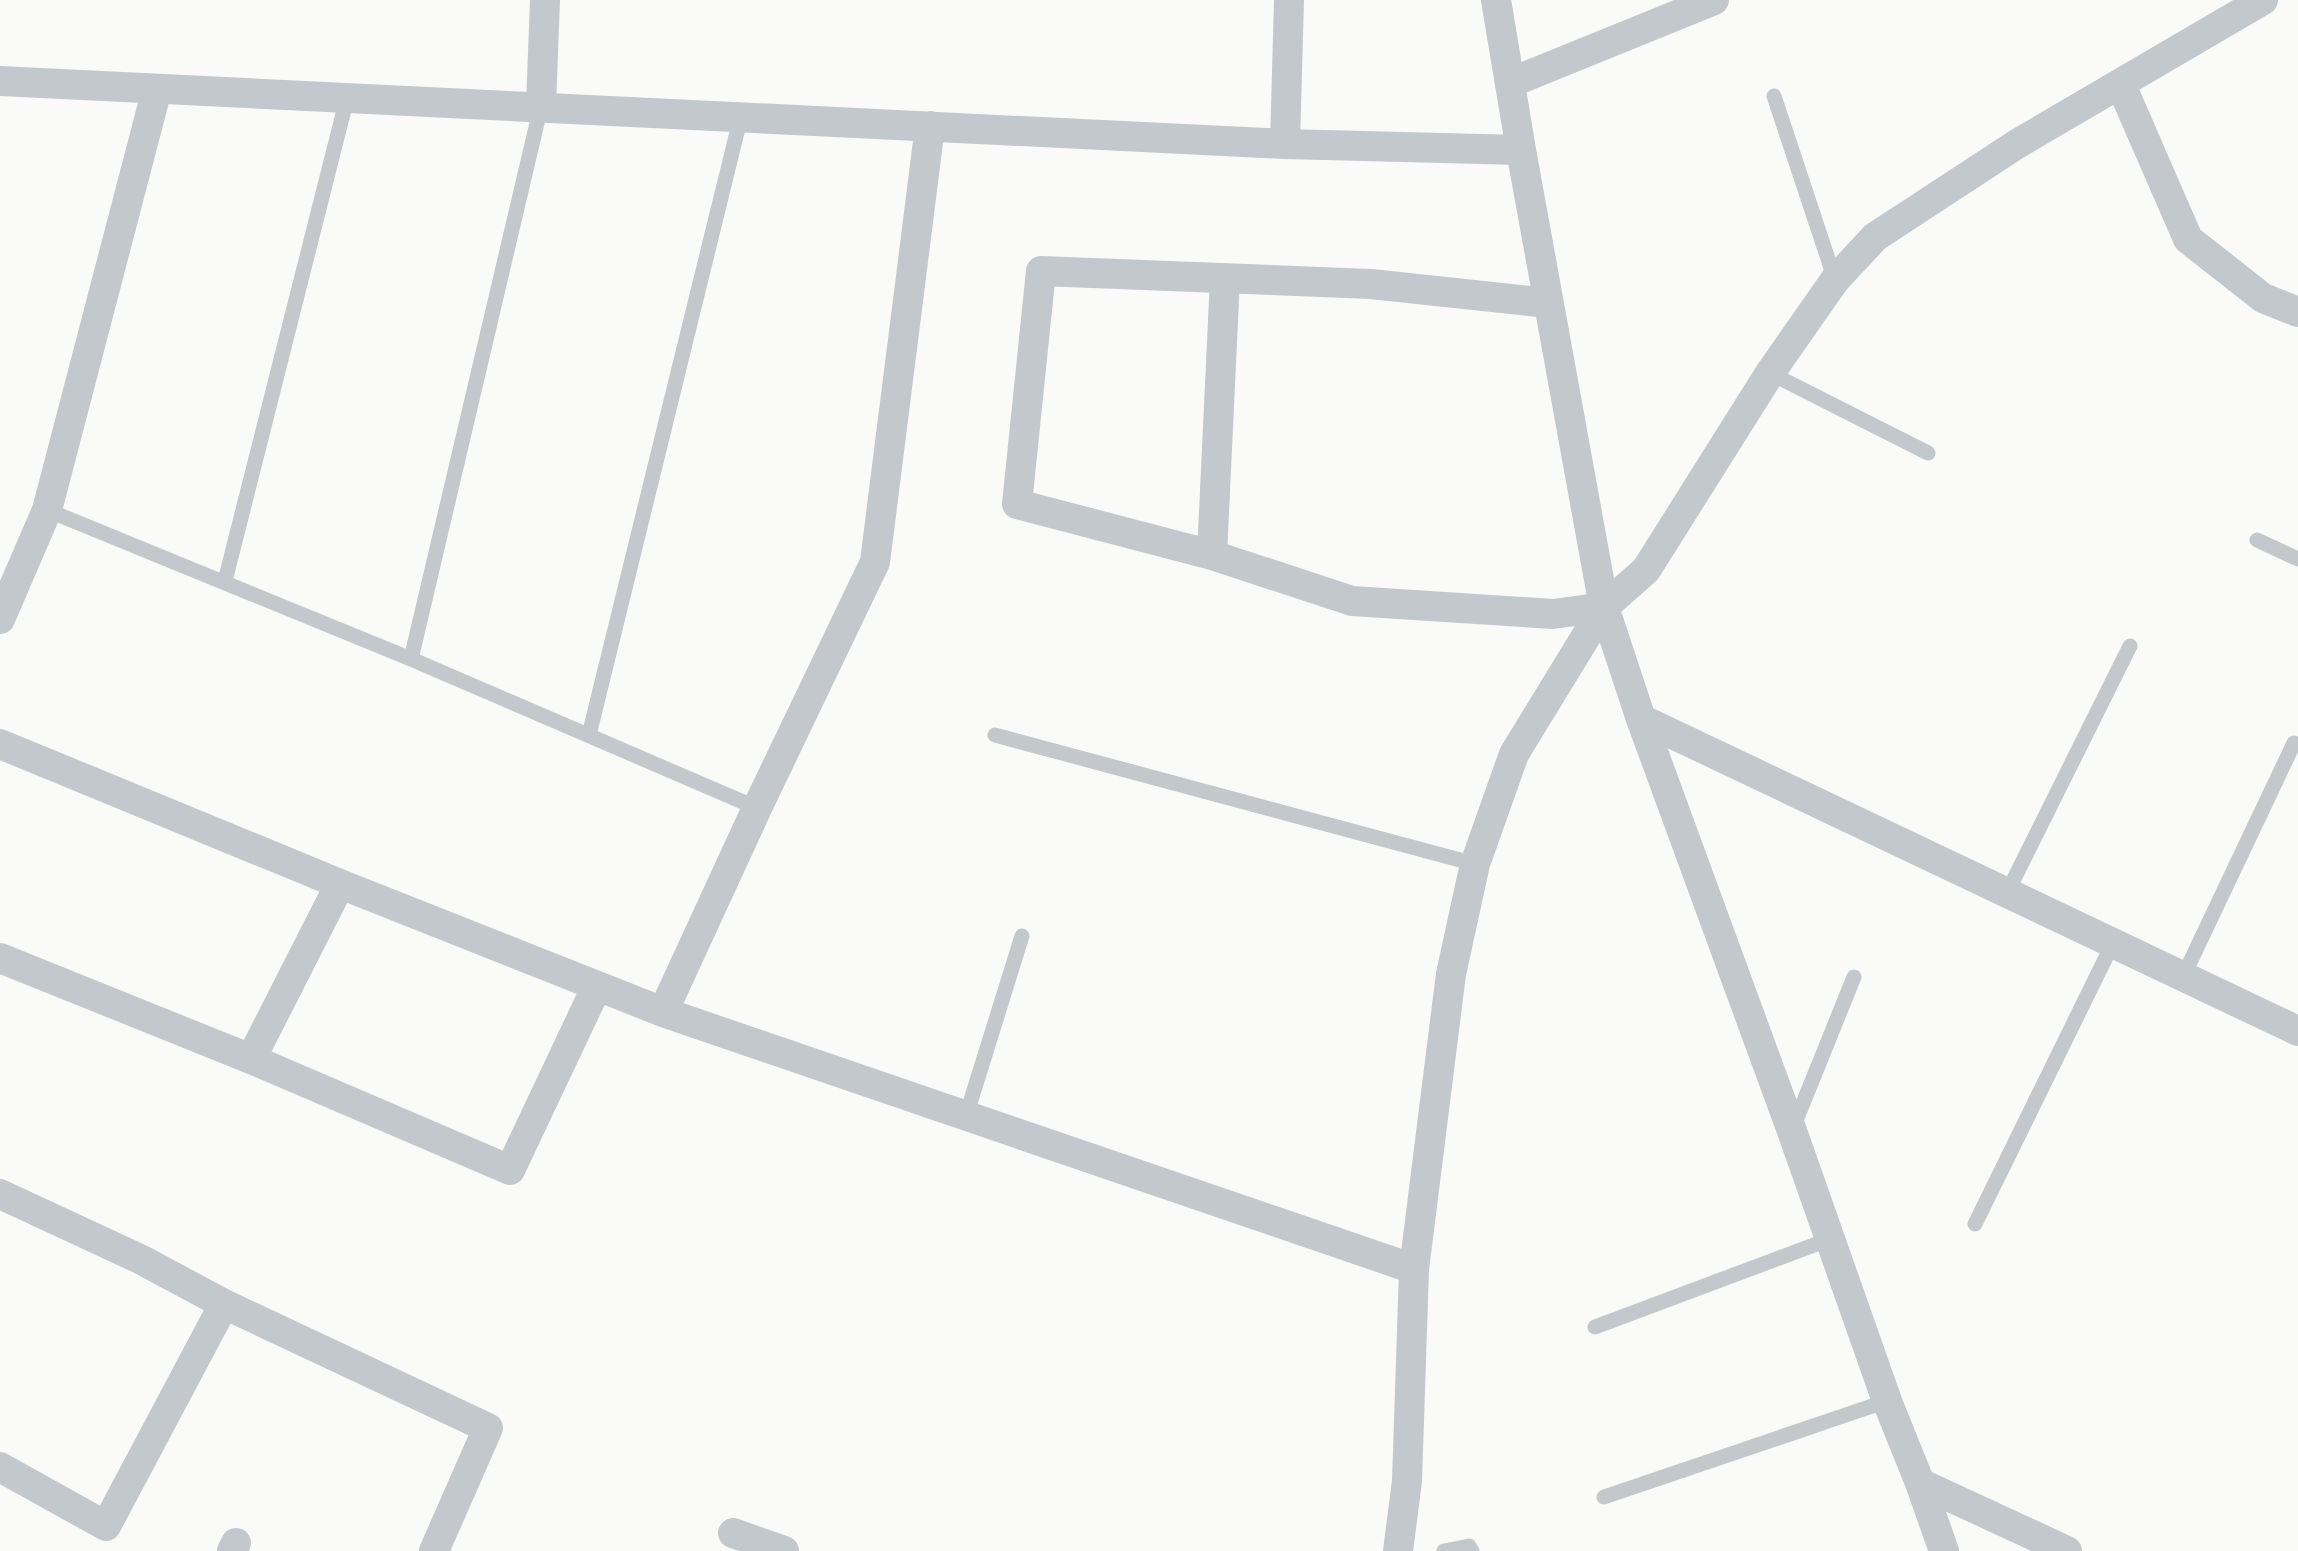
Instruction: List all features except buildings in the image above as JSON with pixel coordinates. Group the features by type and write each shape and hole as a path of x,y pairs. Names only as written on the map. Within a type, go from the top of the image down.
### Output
{"street":[{"path":"541,106 545,0"},
{"path":"1285,144 1289,0"},
{"path":"1496,0 1548,303 1604,607 1641,719 1792,1131 1887,1401 1944,1551"},
{"path":"1510,83 1714,0"},
{"path":"1398,1551 1407,1481 1414,1269 1451,974 1475,864 1514,754 1604,607 1646,570 1770,373 1835,280 1875,237 2017,144 2263,0"},
{"path":"0,81 1285,144 1521,150"},
{"path":"2121,85 2188,239 2263,298 2298,312"},
{"path":"0,619 47,510 157,89"},
{"path":"663,1012 756,808 875,562 930,126"},
{"path":"1548,303 1371,284 1041,271 1017,504 1212,555 1352,601 1553,614 1604,607"},
{"path":"1212,555 1225,278"},
{"path":"1641,719 2298,1031"},
{"path":"0,744 340,884 663,1012 1414,1269"},
{"path":"250,1059 340,884"},
{"path":"0,958 250,1059 510,1170 597,986"},
{"path":"0,1194 140,1259 224,1304 488,1428 434,1551"},
{"path":"0,1467 106,1526 224,1304"},
{"path":"1920,1483 2067,1551"},
{"path":"733,1533 784,1551"}],"lane":[{"path":"1774,96 1835,280"},
{"path":"225,581 347,98"},
{"path":"411,659 541,106"},
{"path":"589,735 741,116"},
{"path":"1770,373 1928,453"},
{"path":"47,510 411,659 756,808"},
{"path":"2257,540 2298,559"},
{"path":"2007,893 2130,646"},
{"path":"995,735 1475,864"},
{"path":"2183,977 2294,743"},
{"path":"966,1116 1022,936"},
{"path":"1975,1224 2113,944"},
{"path":"1792,1131 1854,977"},
{"path":"1595,1327 1830,1239"},
{"path":"1604,1497 1887,1401"},
{"path":"1444,1551 1469,1546 1472,1551"}]}
